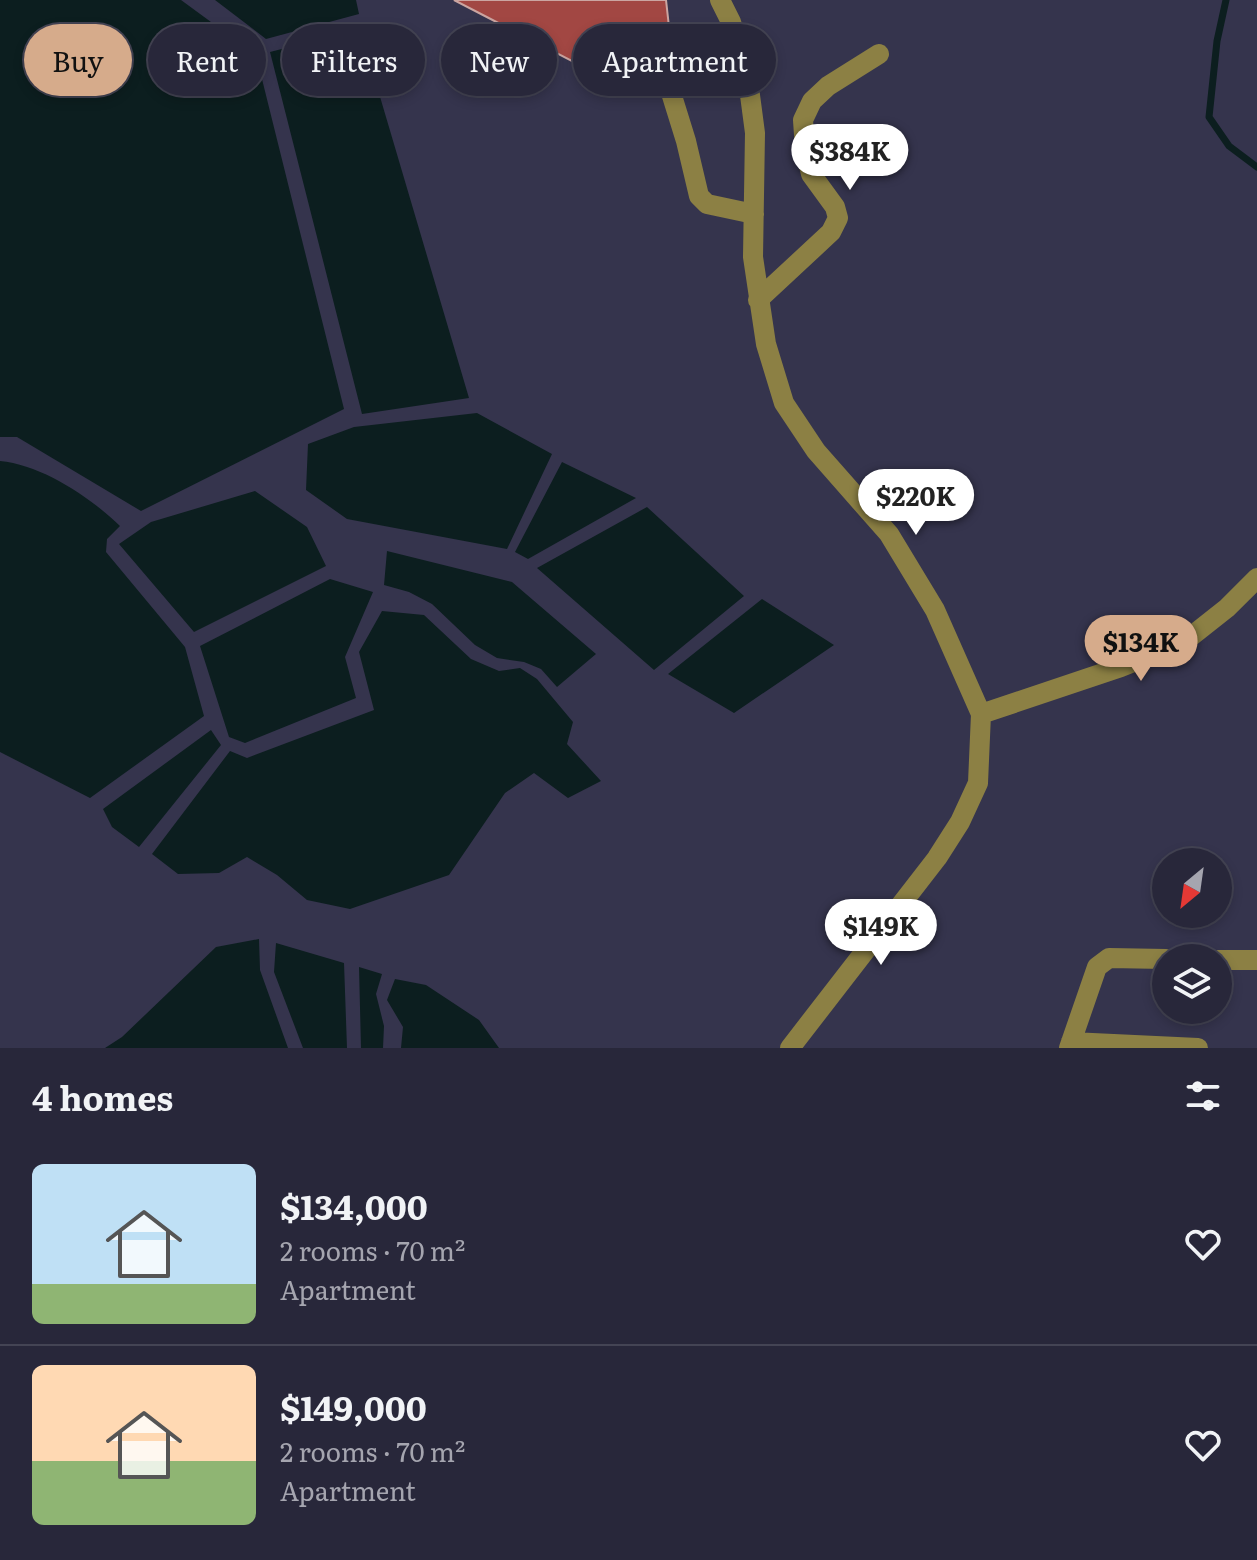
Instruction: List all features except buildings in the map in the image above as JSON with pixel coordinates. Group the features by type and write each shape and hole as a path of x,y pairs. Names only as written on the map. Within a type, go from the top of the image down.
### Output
{"street":[{"path":"720,0 731,22 748,80 755,133 753,257 766,344 784,403 816,451 889,534 935,610 981,714 978,783 960,822 937,858 790,1048"},
{"path":"758,300 831,232 838,218 835,207 811,174 805,149 803,120 812,101 828,86 879,54"},
{"path":"672,96 699,196 707,204 754,214"},
{"path":"981,714 1121,667 1184,642 1227,608 1257,578"},
{"path":"1152,959 1103,960 1097,967 1070,1045 1198,1048"},
{"path":"1232,960 1257,960"}],"shaded area":[{"path":"0,0 181,0 214,24 148,24 148,96 266,95 344,409 141,511 17,437 0,437"},
{"path":"215,0 356,0 359,14 322,24 282,24 282,35 266,39 266,24 246,24"},
{"path":"282,49 282,96 380,96 469,398 362,414 270,52"},
{"path":"477,413 552,454 507,549 347,519 306,490 308,444 354,427"},
{"path":"0,461 32,469 64,484 120,526 107,539 106,552 185,647 204,716 90,798 0,752"},
{"path":"562,462 636,498 528,559 515,552"},
{"path":"255,491 307,527 326,566 194,632 119,544 151,522"},
{"path":"647,507 744,596 654,670 537,568"},
{"path":"387,551 512,582 596,654 557,687 541,669 524,662 497,658 475,645 432,604 409,592 384,585"},
{"path":"330,579 373,592 345,657 356,698 245,743 229,737 200,646"},
{"path":"762,599 834,645 734,713 668,674"},
{"path":"382,611 424,615 471,659 499,671 520,668 537,679 573,722 567,744 601,781 568,798 534,773 505,793 449,875 350,909 307,900 277,875 247,857 219,873 178,874 152,854 230,751 247,758 374,710 359,652"},
{"path":"211,730 221,745 139,847 112,827 103,809"},
{"path":"259,939 260,970 288,1048 105,1048 122,1037 216,947"},
{"path":"276,943 344,963 347,1048 303,1048 274,972"},
{"path":"359,967 382,974 376,994 384,1026 383,1048 361,1048"},
{"path":"395,979 426,985 479,1020 499,1048 401,1048 403,1027 387,1000"}],"waterway":[{"path":"1226,0 1217,41 1209,117 1229,146 1257,167"}]}
